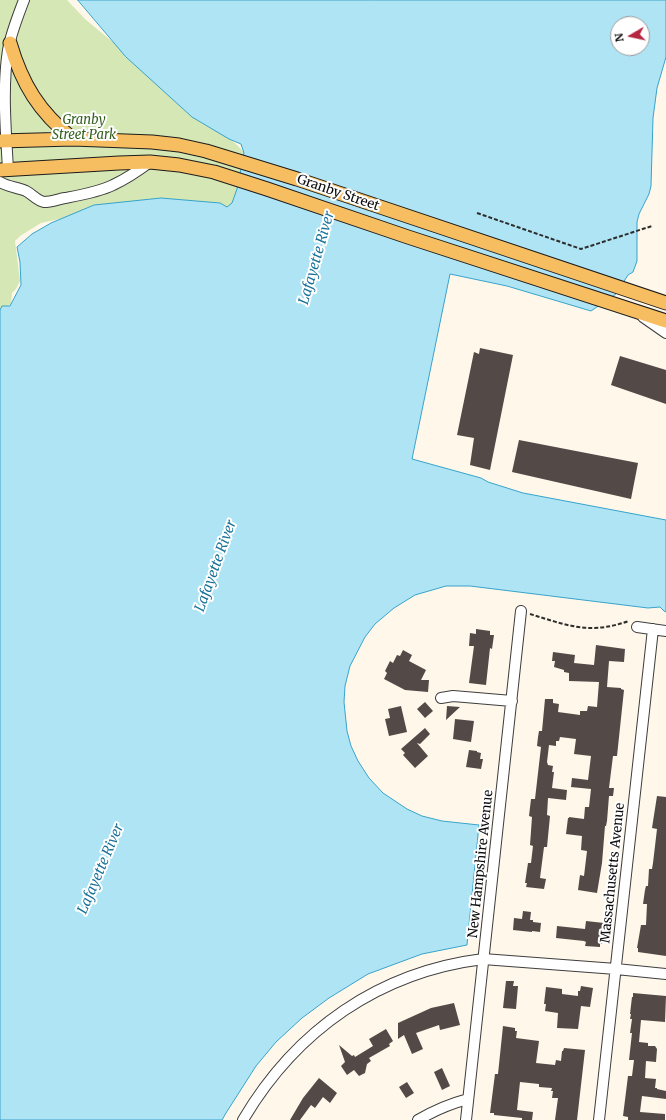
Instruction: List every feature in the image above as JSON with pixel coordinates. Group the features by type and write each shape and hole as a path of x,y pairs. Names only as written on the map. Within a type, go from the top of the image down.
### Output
{"main road":[{"path":"10,43 13,56 33,98 58,127 73,139"},
{"name":"Granby Street","path":"3,141 73,139 152,142 206,151 304,181 666,303"},
{"name":"Granby Street","path":"4,170 150,162 214,172 666,321"}],"street":[{"path":"4,170 3,141 6,77 10,43 24,0"},
{"path":"0,182 7,186 19,188 28,192 41,202 46,202 87,193 112,185 132,175 150,162"},
{"path":"633,310 666,333"},
{"name":"New Hampshire Avenue","path":"466,1120 521,611"},
{"path":"635,624 653,629 666,630"},
{"name":"Massachusetts Avenue","path":"599,1120 653,629"},
{"path":"441,698 453,696 512,701"},
{"path":"243,1120 266,1084 286,1060 307,1039 335,1017 365,997 410,976 440,966 483,959 666,974"},
{"path":"418,1120 449,1104 468,1099"}],"path":[{"path":"477,213 582,249 652,226"},
{"path":"521,611 575,626 592,628 635,624"}],"green space":[{"name":"Granby Street Park","path":"0,0 67,0 85,19 237,145 255,164 228,214 105,209 41,223 20,236 15,241 20,281 12,293 11,304 0,310"}],"water":[{"name":"Lafayette River","path":"78,0 666,0 666,57 657,88 653,118 651,186 637,222 637,261 633,272 628,275 616,294 591,311 507,286 450,274 412,459 481,478 488,482 523,493 666,520 666,612 660,607 648,608 470,586 446,586 415,595 394,608 375,624 365,637 350,666 345,686 344,702 347,731 351,746 358,761 369,778 383,793 407,809 422,816 442,821 479,825 467,945 422,954 368,974 329,998 302,1018 276,1042 256,1066 222,1120 0,1120 0,310 2,306 10,306 21,285 20,262 17,247 32,234 51,223 94,205 161,198 220,203 227,207 232,203 237,189 244,153 241,144 229,139 192,117 126,57"}],"building":[{"path":"480,348 513,355 490,470 470,465 474,438 457,435 474,352 479,354"},
{"path":"620,356 666,370 666,404 611,385"},
{"path":"519,440 638,463 631,499 512,472"},
{"path":"476,629 490,631 490,635 494,635 492,649 490,648 486,685 469,683 474,646 469,646 470,633 476,634"},
{"path":"596,645 625,649 624,662 609,661 607,687 621,688 624,690 617,756 613,756 609,788 614,788 613,796 609,796 602,863 597,893 578,890 580,875 584,876 587,851 581,850 582,836 566,834 568,818 584,819 585,807 589,807 591,789 571,787 572,778 588,780 591,756 574,754 576,739 560,737 559,741 556,741 556,746 549,745 547,762 548,765 553,766 552,772 554,772 552,788 567,790 566,800 548,798 547,815 550,816 547,847 544,847 540,878 546,879 544,889 526,887 527,883 525,883 528,863 531,863 533,846 530,845 532,817 529,816 531,799 535,799 541,747 537,746 539,731 542,731 545,699 553,699 553,703 559,704 558,712 580,715 580,711 587,711 588,706 597,707 599,682 569,681 569,673 554,667 555,661 552,661 553,652 575,655 574,663 594,665"},
{"path":"403,650 412,655 409,661 426,670 421,680 429,680 428,692 405,690 384,679 387,673 385,671 390,661 393,663 397,655 400,656"},
{"path":"425,702 433,711 425,718 417,709"},
{"path":"401,706 407,732 389,736 385,719 390,718 388,709"},
{"path":"447,706 460,707 446,720"},
{"path":"455,719 474,721 471,742 453,739"},
{"path":"425,728 430,734 420,744 417,743 428,756 415,768 403,755 405,753 401,749"},
{"path":"469,750 481,753 480,759 483,759 481,769 466,767"},
{"path":"657,796 666,797 666,956 638,952 637,948 641,925 646,925 647,904 643,904 646,886 648,886 649,869 652,869 653,863 657,829 652,828"},
{"path":"523,911 531,912 530,920 533,920 533,922 541,923 540,932 513,930 514,918 522,919"},
{"path":"586,921 604,923 602,944 600,943 600,947 585,946 586,942 584,941 556,938 557,926 585,929"},
{"path":"506,981 514,981 513,986 518,986 516,1009 503,1008"},
{"path":"581,986 593,988 590,1007 581,1006 578,1029 557,1028 558,1013 545,1011 546,1004 544,1004 546,987 562,989 562,994 578,996 578,991 580,991"},
{"path":"633,993 666,996 665,1022 641,1020 639,1042 648,1043 648,1046 655,1046 657,1049 656,1062 646,1061 645,1078 656,1079 655,1088 666,1091 666,1099 642,1096 640,1112 665,1114 665,1120 628,1120 628,1117 623,1116 628,1076 632,1076 634,1060 629,1060 632,1033 630,1033 632,1019 630,1019 630,1014"},
{"path":"454,1003 460,1025 440,1030 439,1025 416,1033 423,1049 412,1054 404,1035 398,1039 398,1023 431,1008"},
{"path":"503,1026 515,1028 515,1031 517,1031 516,1038 539,1041 536,1063 555,1065 556,1060 561,1061 562,1051 564,1048 585,1050 577,1120 555,1120 558,1098 552,1098 552,1088 539,1087 539,1084 520,1082 517,1110 533,1112 532,1120 522,1120 522,1118 494,1115 494,1113 490,1113 495,1074 498,1074"},
{"path":"386,1029 393,1041 389,1044 390,1046 369,1058 371,1061 367,1064 365,1073 359,1076 354,1070 347,1075 341,1066 345,1062 339,1045 355,1057 373,1046 369,1039"},
{"path":"442,1068 450,1086 442,1090 434,1072"},
{"path":"319,1078 337,1093 330,1103 323,1097 315,1108 311,1105 300,1120 290,1120 303,1098"},
{"path":"407,1082 414,1093 406,1098 399,1087"}]}
